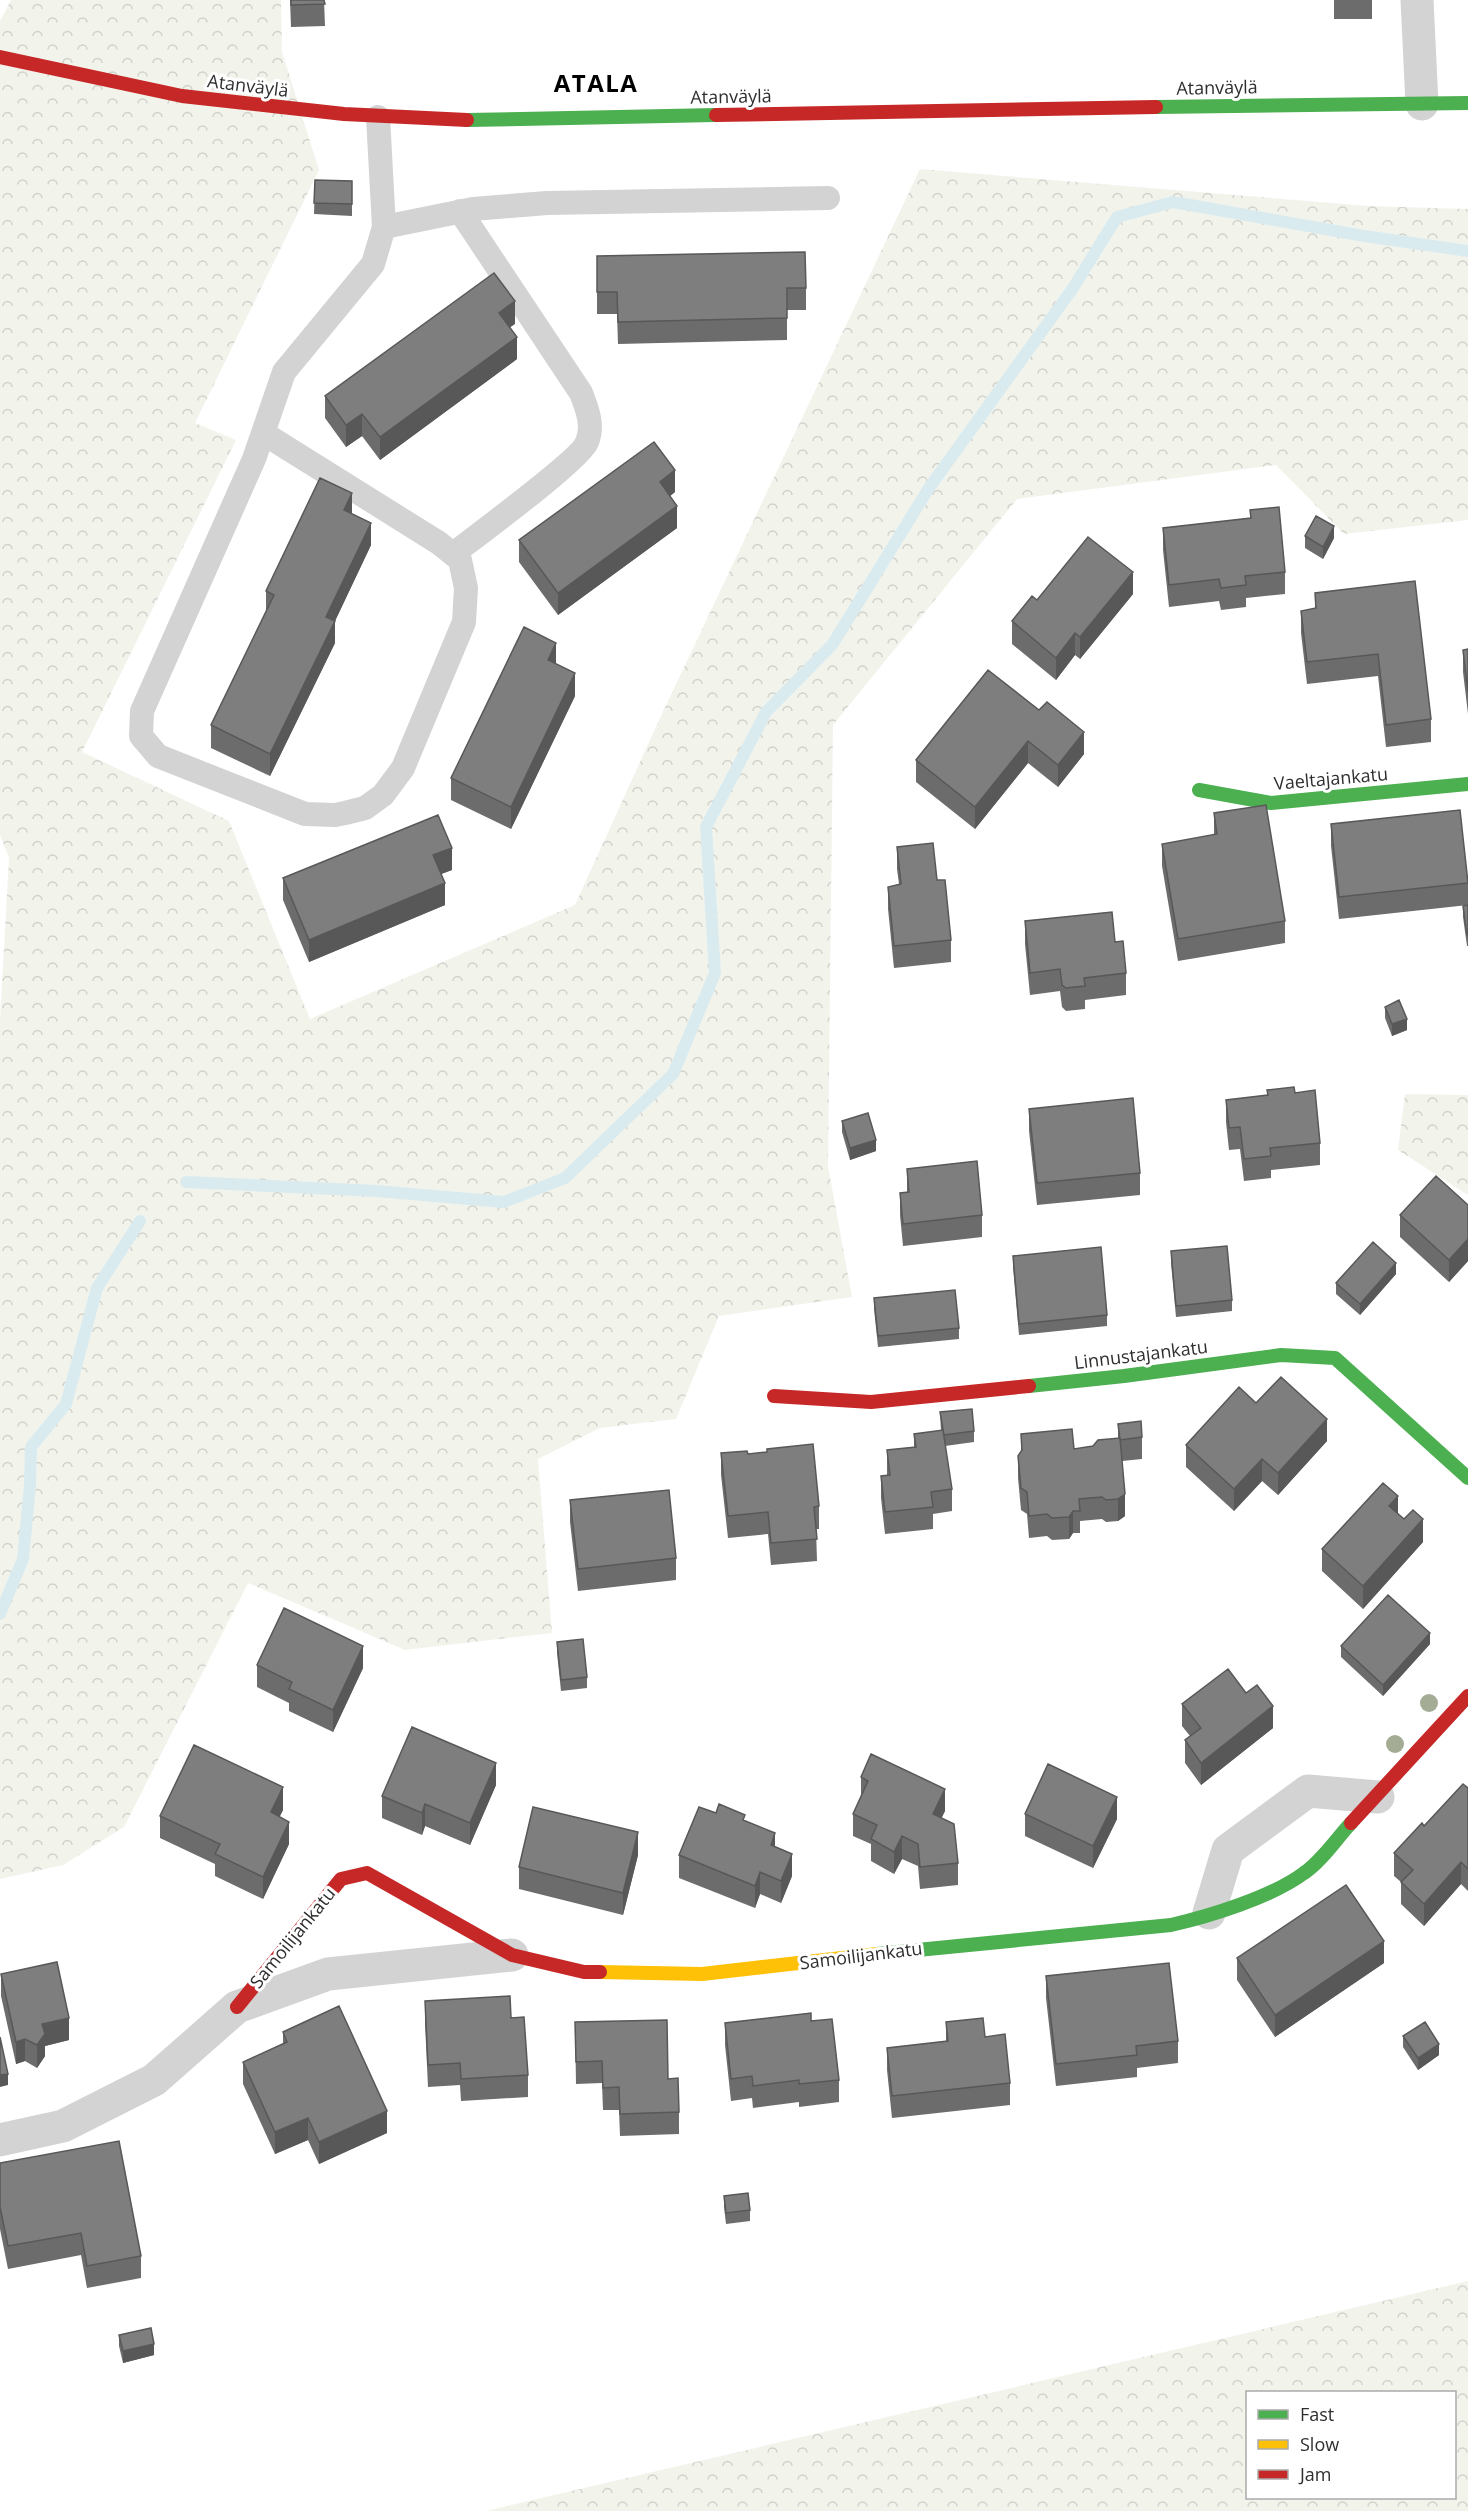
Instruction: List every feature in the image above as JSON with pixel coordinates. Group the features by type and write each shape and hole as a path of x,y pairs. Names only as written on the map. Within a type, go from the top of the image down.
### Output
{"street":[{"path":"1417,0 1422,104"},
{"name":"Atanväylä","path":"0,57 182,96 284,109 378,117 460,120 1468,103"},
{"name":"Vaeltajankatu","path":"1199,790 1271,803 1468,784"},
{"name":"Linnustajankatu","path":"774,1396 871,1402 1124,1376 1281,1355 1335,1358 1468,1478"},
{"name":"Samoilijankatu","path":"0,2140 63,2126 154,2080 237,2007 341,1879 367,1873 512,1955 584,1972 702,1974 966,1944 1172,1924 1193,1920 1265,1894 1305,1873 1378,1797 1468,1696"},
{"path":"1209,1913 1228,1850 1308,1791 1378,1797"},
{"name":"Samoilijankatu","path":"237,2007 328,1974 512,1955"}],"lane":[{"path":"263,432 439,543 460,560 466,588 464,622 403,768 383,795 365,808 335,815 305,814 158,756 141,736 142,711 254,459 263,432 284,372 373,264 384,227 378,117"},
{"path":"384,227 460,211 547,203 828,198"},
{"path":"453,554 562,468 587,443 591,418 581,393 460,211"}],"green space":[{"path":"11,0 281,0 282,52 319,170 195,423 236,440 82,752 229,821 310,1019 575,905 660,718 920,169 1368,206 1468,209 1468,520 1344,534 1276,465 1017,499 833,725 828,1166 852,1297 719,1316 676,1419 600,1428 538,1459 552,1633 405,1650 248,1583 124,1827 63,1865 0,1879 0,1021 9,858 0,835 0,21"},
{"path":"1405,1094 1468,1095 1468,1195 1398,1150"},
{"path":"1468,2281 1468,2511 486,2511"}],"building":[{"path":"291,0 324,0 325,4 291,5"},
{"path":"315,180 352,181 352,204 314,203"},
{"path":"805,252 806,288 787,288 787,318 618,322 617,292 597,292 597,256"},
{"path":"494,273 515,301 499,313 517,337 380,437 362,414 346,425 325,396"},
{"path":"654,442 675,470 660,482 677,506 558,593 519,540"},
{"path":"320,478 352,493 344,510 371,523 326,617 335,621 270,754 211,725 274,595 266,591"},
{"path":"1279,507 1285,572 1245,576 1246,585 1221,588 1219,579 1169,585 1163,528 1251,518 1250,510"},
{"path":"1316,516 1334,526 1323,547 1305,536"},
{"path":"1088,537 1133,572 1080,637 1075,633 1056,658 1012,621 1032,596 1037,600"},
{"path":"1415,581 1431,719 1386,725 1378,654 1307,662 1301,611 1316,608 1315,593"},
{"path":"524,627 556,643 548,660 575,673 511,807 451,778"},
{"path":"1468,649 1468,692 1463,650"},
{"path":"988,670 1039,710 1047,702 1084,732 1058,765 1028,741 975,807 916,760"},
{"path":"1266,805 1285,921 1178,939 1162,844 1217,834 1214,813"},
{"path":"1460,810 1468,883 1339,897 1331,824"},
{"path":"438,815 452,848 433,855 445,883 309,940 283,878"},
{"path":"933,843 937,880 945,880 951,940 894,946 888,887 901,884 897,847"},
{"path":"1468,905 1468,934 1467,935 1463,906"},
{"path":"1112,912 1115,942 1123,941 1126,973 1084,978 1085,986 1066,988 1062,985 1060,969 1030,973 1025,921"},
{"path":"1399,1000 1407,1019 1392,1024 1385,1007"},
{"path":"1294,1087 1295,1093 1315,1090 1320,1143 1270,1148 1271,1156 1244,1159 1240,1127 1229,1128 1226,1100 1268,1095 1267,1090"},
{"path":"1133,1098 1140,1173 1037,1183 1029,1109"},
{"path":"868,1113 876,1140 850,1148 842,1121"},
{"path":"977,1161 982,1215 903,1224 900,1193 909,1192 907,1169"},
{"path":"1436,1176 1468,1205 1468,1239 1449,1260 1400,1215"},
{"path":"1373,1242 1396,1263 1360,1304 1336,1283"},
{"path":"1227,1246 1232,1300 1176,1306 1171,1251"},
{"path":"1101,1247 1107,1315 1019,1324 1013,1256"},
{"path":"955,1290 959,1328 878,1336 874,1298"},
{"path":"1281,1377 1327,1419 1278,1473 1262,1459 1234,1489 1186,1445 1239,1387 1256,1403"},
{"path":"972,1409 974,1431 944,1435 940,1412"},
{"path":"1141,1421 1142,1437 1120,1440 1118,1424"},
{"path":"1072,1429 1074,1449 1093,1446 1098,1440 1120,1438 1125,1494 1118,1499 1106,1500 1102,1497 1079,1499 1080,1511 1073,1511 1069,1517 1052,1518 1047,1514 1029,1516 1027,1492 1021,1488 1018,1456 1022,1450 1021,1434"},
{"path":"943,1430 952,1489 931,1492 933,1507 885,1512 881,1476 890,1475 887,1450 916,1447 914,1434"},
{"path":"813,1444 819,1506 814,1507 817,1539 771,1543 768,1512 728,1516 721,1453 747,1451 748,1454 767,1452 767,1449"},
{"path":"1383,1483 1398,1496 1389,1506 1404,1519 1413,1510 1423,1519 1363,1586 1322,1549"},
{"path":"669,1490 676,1558 578,1569 570,1500"},
{"path":"1388,1595 1430,1633 1383,1685 1341,1646"},
{"path":"284,1608 363,1646 333,1710 289,1689 292,1682 257,1665"},
{"path":"583,1639 587,1677 561,1680 557,1642"},
{"path":"1228,1669 1246,1693 1257,1685 1273,1706 1201,1763 1185,1740 1201,1728 1182,1704"},
{"path":"412,1727 496,1763 470,1823 425,1804 422,1813 382,1796"},
{"path":"194,1745 283,1787 271,1812 289,1822 263,1877 215,1854 220,1844 160,1816"},
{"path":"871,1754 945,1789 933,1814 954,1824 958,1863 920,1867 918,1844 902,1836 894,1852 871,1839 877,1825 853,1814 868,1781 861,1777"},
{"path":"1048,1764 1117,1797 1093,1846 1025,1814"},
{"path":"1463,1784 1468,1788 1468,1869 1461,1862 1424,1904 1401,1882 1413,1870 1394,1853 1422,1823 1424,1826"},
{"path":"719,1804 745,1815 743,1820 775,1833 771,1845 792,1854 781,1881 760,1872 755,1886 679,1855 699,1807 716,1813"},
{"path":"533,1807 638,1832 623,1893 519,1867"},
{"path":"1346,1885 1384,1941 1275,2015 1237,1958"},
{"path":"57,1962 69,2018 42,2024 45,2034 37,2045 25,2039 16,2042 1,1974"},
{"path":"1169,1963 1178,2041 1136,2046 1137,2055 1056,2064 1046,1976"},
{"path":"510,1996 511,2018 524,2017 528,2075 461,2079 460,2063 428,2065 425,2001"},
{"path":"339,2006 387,2111 319,2142 308,2118 275,2132 243,2062 287,2042 283,2032"},
{"path":"811,2013 811,2021 832,2019 839,2080 799,2084 799,2080 753,2086 752,2076 731,2079 725,2023"},
{"path":"983,2018 985,2037 1005,2034 1010,2083 892,2096 887,2048 948,2041 946,2022"},
{"path":"667,2020 668,2079 678,2078 679,2112 620,2114 619,2087 603,2088 602,2061 576,2062 575,2022"},
{"path":"1425,2022 1439,2044 1418,2058 1403,2036"},
{"path":"0,2037 8,2074 0,2075"},
{"path":"119,2141 141,2256 87,2266 81,2233 8,2246 0,2207 0,2163"},
{"path":"748,2193 750,2210 726,2213 724,2196"},
{"path":"151,2328 154,2344 123,2351 119,2335"}],"waterway":[{"path":"186,1182 376,1191 504,1202 565,1178 673,1074 715,973 706,827 766,712 832,645 929,488 1073,288 1117,217 1173,202 1364,236 1468,251"},
{"path":"0,1614 23,1559 31,1447 66,1404 97,1288 140,1221"}],"traffic: fast":[{"path":"1156,107 1468,103"},
{"path":"467,120 716,115"},
{"path":"1199,790 1271,803 1468,784"},
{"path":"1029,1386 1281,1355 1335,1358 1468,1478"},
{"path":"877,1954 1171,1925 1204,1916 1258,1898 1291,1882 1317,1863 1351,1823"}],"traffic: slow":[{"path":"600,1972 702,1974 877,1954"}],"traffic: jam":[{"path":"0,57 182,96 344,114 467,120"},
{"path":"716,115 1156,107"},
{"path":"774,1396 871,1402 1029,1386"},
{"path":"1351,1823 1468,1696"},
{"path":"237,2007 341,1879 367,1873 512,1955 584,1972 600,1972"}],"district":[{"name":"ATALA","path":"596,84"}]}
